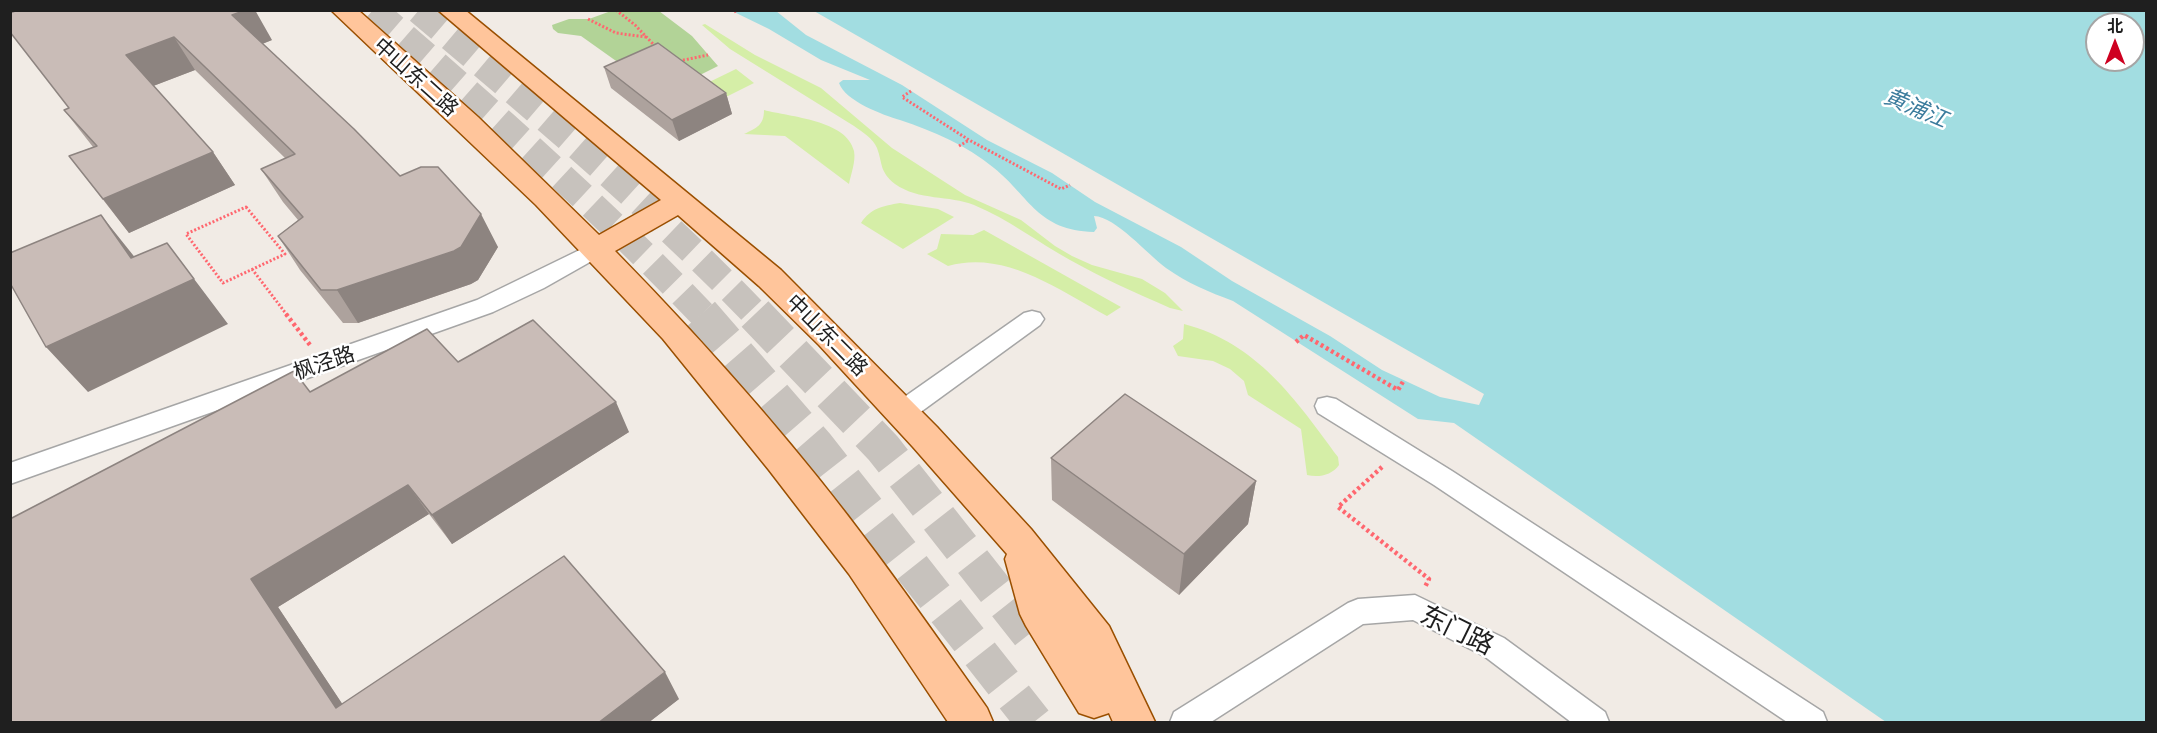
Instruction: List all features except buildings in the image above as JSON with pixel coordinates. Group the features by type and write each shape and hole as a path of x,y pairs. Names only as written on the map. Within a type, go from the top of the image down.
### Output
{"main road":[{"name":"中山东二路","path":"343,10 468,123 596,249 674,332 781,460 862,563 972,723"},
{"name":"中山东二路","path":"450,10 770,278 902,412 1018,540 1095,639 1134,723"},
{"path":"596,249 680,202"},
{"path":"1018,540 1040,614 1106,711"},
{"path":"1040,647 1106,711"}],"street":[{"name":"枫泾路","path":"10,474 485,306 536,282 596,249"},
{"path":"902,412 1032,319"},
{"path":"1327,406 1443,478 1812,723"},
{"name":"东门路","path":"1185,723 1358,612 1415,607 1494,647 1594,723"}],"path":[{"path":"616,10 658,50"},
{"path":"588,19 618,35 630,38 646,37"},
{"path":"669,58 680,61 708,55"},
{"path":"911,91 902,97 969,140 1061,189 1070,184"},
{"path":"959,146 969,140"},
{"path":"246,207 285,254 252,269 223,283 186,234 246,207"},
{"path":"252,269 324,363"},
{"path":"1296,342 1304,335 1398,390 1404,380"},
{"path":"1398,452 1338,507 1429,579 1415,607"}],"green space":[{"path":"611,11 659,11 692,36 718,66 688,81 626,68 581,36 558,33 553,29 552,25 569,19 589,19"},
{"path":"705,24 755,55 821,88 892,148 965,195 1021,220 1072,256 1092,265 1142,279 1165,293 1183,311 1170,308 1094,273 999,217 974,205 914,193 895,184 884,171 873,141 854,126 730,49 702,25"},
{"path":"736,69 754,83 716,102 697,88"},
{"path":"764,110 816,121 841,132 854,151 849,184 785,136 744,134 759,125 763,119"},
{"path":"900,203 938,209 954,217 903,249 861,223 878,208"},
{"path":"984,230 1121,307 1107,316 1031,275 1011,268 990,263 969,262 948,266 927,254 937,249 941,234 973,235"},
{"path":"1184,324 1210,333 1233,345 1273,376 1338,457 1339,465 1325,475 1307,475 1301,429 1248,395 1244,381 1230,369 1213,361 1178,356 1173,346 1183,339"}],"water":[{"name":"黄浦江","path":"732,11 2146,11 2146,722 1886,722 1454,423 1418,419 1233,301 1198,287 1174,273 1121,229 1103,218 1094,216 1097,228 1094,232 1075,230 1047,219 1007,179 972,152 937,134 884,115 856,101 843,90 839,83 843,80 870,80 821,60 769,29"}],"pier":[{"path":"776,11 814,11 1484,394 1479,405 1440,397 1382,370 1330,336 1232,281 1181,247 1095,202 1052,173 987,140 902,85 806,35"}],"tunnel":[{"path":"373,10 583,197 703,315"},
{"path":"419,10 634,196 756,315"},
{"path":"701,314 816,446 1034,722"},
{"path":"755,314 883,448 1040,647"}]}
